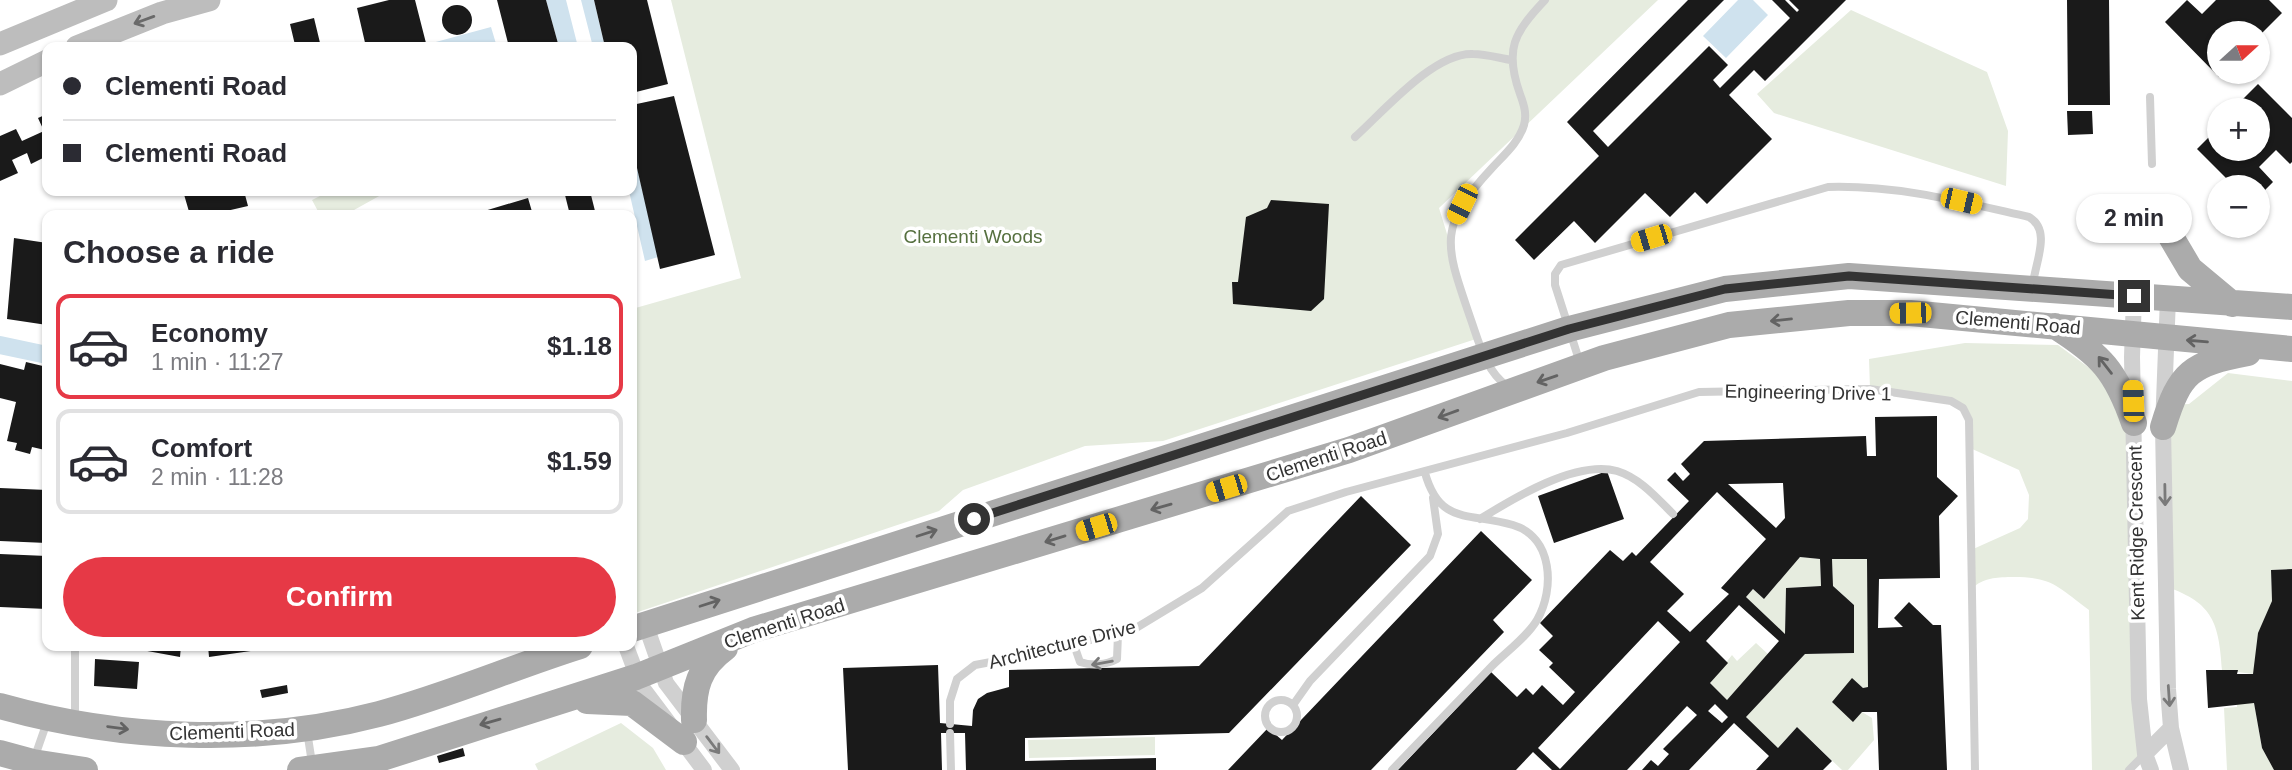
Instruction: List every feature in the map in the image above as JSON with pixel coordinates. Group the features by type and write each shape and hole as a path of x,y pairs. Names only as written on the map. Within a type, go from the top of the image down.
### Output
{"main road":[{"path":"0,44 106,0"},
{"path":"90,42 162,13 209,0"},
{"path":"0,84 42,63"},
{"path":"2167,230 2190,269 2232,304"},
{"name":"Clementi Road","path":"639,626 1569,329 1725,289 1849,276 2292,307"},
{"name":"Clementi Road","path":"307,769 379,759 648,673 753,631 1349,450 1581,367 1729,325 1849,313 1910,313 2285,348"},
{"path":"2053,326 2100,357 2118,384 2134,423"},
{"path":"2163,427 2174,392 2188,374 2205,363 2285,348"},
{"path":"556,702 621,700 689,731 695,690 705,665 732,643 753,631"},
{"name":"Clementi Road","path":"0,706 48,718 162,734 237,734 307,728 388,711 565,651"},
{"path":"0,753 33,762 85,770"}],"street":[{"name":"Kent Ridge Crescent","path":"2134,296 2132,334 2138,636 2146,754 2151,770"},
{"name":"Kent Ridge Crescent","path":"2168,298 2163,427 2167,663 2171,728 2181,770"},
{"path":"639,626 648,673"},
{"path":"2138,636 2151,641 2167,636"},
{"path":"630,651 689,731 732,770"},
{"path":"2139,660 2152,657 2167,663"},
{"path":"648,673 666,683 704,770"},
{"path":"2146,754 2171,728"}],"lane":[{"path":"1512,390 1498,380 1484,356 1459,285 1450,229 1467,197 1518,139 1524,126 1526,113 1511,60 1517,35 1545,0"},
{"path":"1355,137 1426,72 1443,62 1472,53 1511,60"},
{"path":"2150,97 2152,164"},
{"path":"1581,367 1555,285 1555,274 1561,265 1828,187 1916,191 2029,217 2039,226 2041,236 2032,287"},
{"name":"Engineering Drive 1","path":"1425,473 1699,392 1870,389 1951,401 1963,408 1969,420 1975,770"},
{"path":"1480,519 1516,495 1602,469 1636,480 1674,514"},
{"path":"1293,705 1310,681 1430,556 1438,534 1433,498 1425,473"},
{"name":"Architecture Drive","path":"951,770 950,701 957,678 975,665 1118,634 1163,613 1202,588 1288,511 1346,492 1425,473"},
{"path":"1392,770 1536,621 1549,584 1548,565 1539,546 1515,525 1457,513 1433,498"},
{"path":"1074,645 1080,662 1090,665 1111,663 1117,659 1118,634"},
{"path":"75,651 75,722"},
{"path":"1283,700 1293,705 1297,720 1291,729 1276,732 1268,726 1266,711 1272,702 1283,700"},
{"path":"33,762 48,718"},
{"path":"307,728 307,769"},
{"path":"2129,770 2146,754"}],"green space":[{"name":"Clementi Woods","path":"671,0 1658,0 1439,208 1479,338 1163,441 1085,446 963,490 939,511 637,612 637,308 741,278"},
{"path":"1851,10 1987,72 2008,131 2006,186 1774,113 1757,94"},
{"path":"320,196 379,196 354,210 317,210 312,200"},
{"path":"1965,343 2058,345 2099,375 2128,407 2145,754 2129,770 2092,770 2089,610 2060,588 2034,578 1993,578 1972,588 1971,550 2020,528 2028,519 2029,495 2019,470 1970,448 1963,408 1951,401 1870,389 1869,359"},
{"path":"2228,373 2292,381 2292,569 2271,570 2272,601 2253,674 2222,670 2219,639 2211,617 2195,600 2167,587 2170,405 2189,404"},
{"path":"1800,557 1820,559 1821,586 1786,588 1785,634 1746,597 1753,589 1764,599"},
{"path":"1832,559 1867,559 1872,687 1863,688 1852,679 1832,702 1853,721 1862,712 1872,718 1874,740 1848,770 1842,770 1797,727 1778,748 1746,717 1805,654 1854,653 1854,605 1833,586"},
{"path":"1756,643 1769,655 1727,700 1710,683 1732,655 1737,661"},
{"path":"2237,703 2254,703 2262,748 2274,770 2227,770 2224,708 2237,707"},
{"path":"621,723 653,748 666,770 538,770 535,764"},
{"path":"1155,737 1155,755 1029,758 1028,740"}],"water":[{"path":"546,0 566,0 577,42 558,42"},
{"path":"581,0 594,0 604,42 592,42"},
{"path":"1738,0 1753,0 1768,15 1726,58 1703,36"},
{"path":"491,27 496,42 436,42"},
{"path":"637,167 658,257 645,261 637,226 637,210 633,210 630,196 637,196"}],"building":[{"path":"389,0 415,0 426,42 365,42 357,8"},
{"path":"497,0 546,0 558,42 508,42"},
{"path":"594,0 647,0 668,84 637,92 637,42 604,42"},
{"path":"1688,0 1724,0 1593,131 1608,147 1709,46 1728,65 1713,80 1720,88 1790,18 1772,0 1785,0 1797,12 1799,10 1789,0 1846,0 1765,81 1754,70 1729,95 1772,139 1707,204 1695,192 1670,217 1645,193 1595,243 1574,221 1534,260 1515,240 1599,156 1567,122"},
{"path":"2067,0 2109,0 2110,105 2068,105"},
{"path":"2187,0 2202,14 2216,0 2269,0 2282,13 2270,25 2270,21 2207,21 2207,65 2165,22"},
{"path":"457,5 468,9 472,20 468,31 457,35 446,31 442,20 446,9"},
{"path":"314,18 320,42 294,42 290,24"},
{"path":"2258,84 2292,118 2290,164 2276,150 2270,156 2270,98 2244,98"},
{"path":"674,96 715,255 660,269 637,168 637,104"},
{"path":"2067,111 2092,111 2093,134 2068,135"},
{"path":"16,129 22,141 42,132 42,158 31,164 27,153 12,160 18,173 0,181 0,136"},
{"path":"2207,139 2207,159 2197,149"},
{"path":"2209,161 2265,161 2259,167 2266,175 2223,175"},
{"path":"184,196 245,196 248,206 231,210 189,210"},
{"path":"565,196 591,196 595,210 569,210"},
{"path":"528,198 532,210 488,210"},
{"path":"1271,200 1329,204 1324,299 1311,311 1233,304 1232,282 1238,282 1246,217 1267,208"},
{"path":"14,238 42,242 42,324 7,319"},
{"path":"26,362 42,366 42,449 32,447 30,454 15,450 17,443 7,441 16,402 0,398 0,364 24,370"},
{"path":"1937,416 1937,477 1958,496 1939,516 1940,578 1879,579 1878,628 1903,627 1894,618 1909,602 1933,625 1941,625 1947,770 1879,770 1877,712 1862,712 1853,722 1832,702 1852,678 1863,688 1868,687 1867,559 1832,559 1833,586 1854,605 1854,653 1805,654 1746,717 1778,748 1797,727 1832,761 1823,770 1756,770 1769,756 1734,723 1689,770 1642,770 1651,760 1658,766 1669,754 1663,749 1697,715 1687,706 1627,770 1552,770 1533,752 1516,770 1398,770 1491,672 1517,697 1526,688 1533,695 1542,685 1563,705 1575,692 1549,667 1553,663 1539,650 1553,636 1540,623 1610,550 1623,561 1632,552 1636,556 1689,501 1667,480 1675,472 1683,481 1690,474 1681,464 1704,441 1866,436 1867,456 1876,456 1875,417","holes":["1783,483 1785,518 1776,528 1728,484","1717,492 1766,539 1721,588 1729,594 1690,632 1667,611 1684,594 1650,562","1800,557 1820,559 1821,586 1786,588 1785,634 1746,597 1753,589 1764,599","1739,605 1779,641 1727,700 1710,683 1728,663 1706,641","1658,621 1680,642 1560,769 1538,748","1715,704 1728,717 1722,723 1708,711"]},
{"path":"1607,471 1624,519 1554,543 1538,496"},
{"path":"0,488 42,490 42,543 0,541"},
{"path":"1361,496 1411,545 1229,733 1025,738 1025,761 1156,758 1156,770 966,770 965,733 941,733 942,770 848,770 843,668 938,665 940,723 972,726 973,710 978,699 987,693 1009,687 1009,670 1199,666"},
{"path":"1481,531 1532,580 1493,620 1504,632 1371,770 1228,770 1268,728 1282,740"},
{"path":"0,554 42,556 42,609 0,607"},
{"path":"2292,569 2292,770 2274,770 2262,748 2254,703 2208,708 2206,670 2238,670 2237,674 2253,674 2258,633 2272,601 2271,570"},
{"path":"147,651 181,651 180,657"},
{"path":"208,651 250,651 209,657"},
{"path":"95,659 139,662 137,689 94,686"},
{"path":"287,685 288,693 262,698 260,690"},
{"path":"463,748 465,756 439,763 437,756"}],"waterway":[{"path":"0,345 42,354"}],"route":[{"path":"974,519 1569,329 1725,289 1849,276 1912,278 2134,296"}]}
